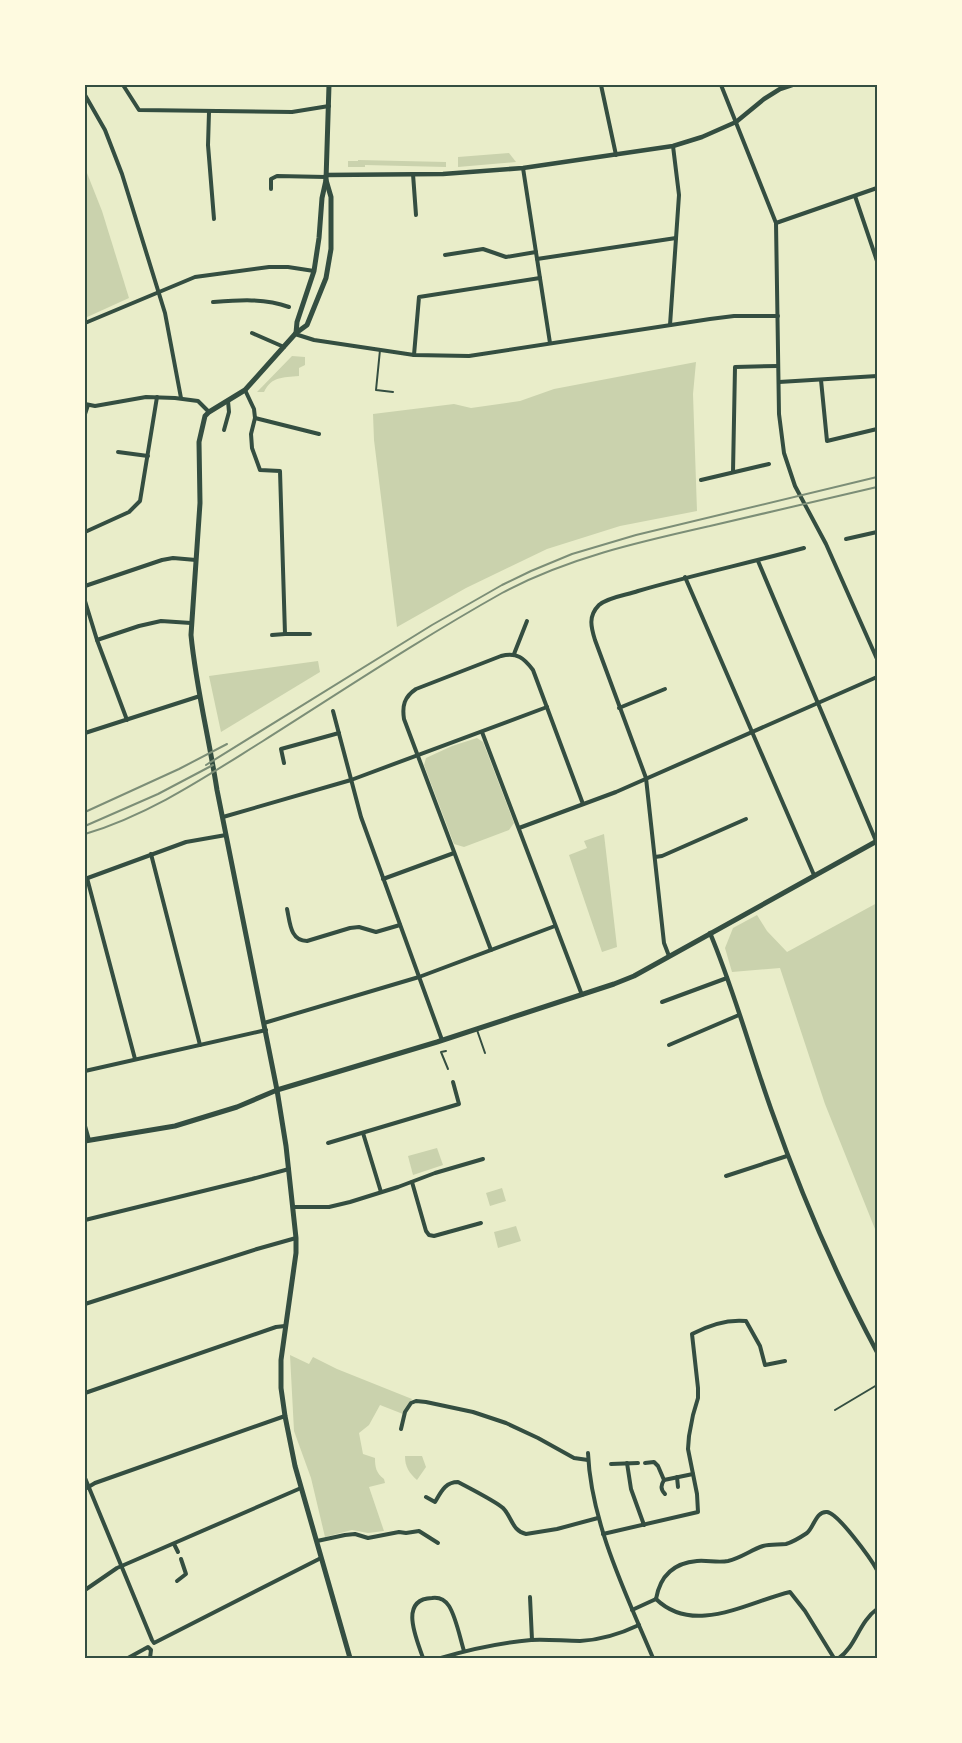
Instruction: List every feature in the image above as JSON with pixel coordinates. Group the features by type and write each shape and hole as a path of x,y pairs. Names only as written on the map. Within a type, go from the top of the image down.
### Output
{"main road":[{"path":"295,333 299,311 314,271 319,238 322,198 326,177 329,85"},
{"path":"326,177 331,197 331,250 326,278 307,325 295,333 245,390 205,416 199,442 200,503 191,623 193,655 217,790 277,1090 293,1207 296,1253 281,1360 284,1416 316,1541 350,1658"},
{"path":"87,1141 175,1126 237,1108 277,1090 442,1040 614,984 634,976 877,841"}],"street":[{"path":"123,85 139,110 292,112 329,106"},
{"path":"601,85 616,155"},
{"path":"676,85 697,85"},
{"path":"721,85 776,223 781,441 795,486 830,552 877,659"},
{"path":"271,189 271,179 277,176 326,177 443,174 523,168 673,146 702,138 736,122 764,99 780,89 792,85"},
{"path":"85,95 105,130 122,174 165,313 181,398"},
{"path":"208,112 208,145 214,218"},
{"path":"670,325 679,195 673,146"},
{"path":"523,168 550,343"},
{"path":"413,174 416,215"},
{"path":"776,223 877,188"},
{"path":"855,196 877,261"},
{"path":"537,259 676,238"},
{"path":"445,255 483,250 506,256 536,252"},
{"path":"85,323 195,277 269,267 288,267 314,271"},
{"path":"414,355 419,297 540,278"},
{"path":"213,302 255,299 289,307"},
{"path":"295,333 314,340 414,355 469,356 734,316 778,316"},
{"path":"252,333 284,347"},
{"path":"733,472 735,367 778,366"},
{"path":"779,382 877,376"},
{"path":"821,380 827,441 877,429"},
{"path":"245,390 254,409 255,418 251,434 252,448 260,470 280,471 285,634"},
{"path":"85,532 129,512 140,501 157,397"},
{"path":"85,414 86,405 95,406 133,398 157,397 198,401 209,412"},
{"path":"224,430 229,412 228,401"},
{"path":"255,418 319,434"},
{"path":"118,452 148,456"},
{"path":"702,480 769,464"},
{"path":"846,539 877,532"},
{"path":"669,956 664,942 646,778 595,640 590,623 592,614 600,604 612,599 685,577 758,561 804,548"},
{"path":"85,586 162,560 173,558 196,560"},
{"path":"758,561 877,841"},
{"path":"685,577 814,875"},
{"path":"85,601 127,720"},
{"path":"514,654 526,620"},
{"path":"98,640 139,626 161,621 191,623"},
{"path":"272,635 310,634"},
{"path":"491,950 404,719 404,704 409,694 416,688 501,656 514,654 525,659 533,670 584,804"},
{"path":"519,828 584,804 877,678"},
{"path":"619,708 665,689"},
{"path":"85,733 200,696"},
{"path":"223,817 351,780 547,707"},
{"path":"333,711 361,817 442,1040"},
{"path":"482,732 582,994"},
{"path":"284,763 280,750 339,733"},
{"path":"655,857 662,856 746,819"},
{"path":"135,1059 86,878 186,842 226,835"},
{"path":"383,879 454,853"},
{"path":"151,854 200,1045"},
{"path":"287,909 292,932 301,941 307,941 350,928 359,927 376,932 400,925"},
{"path":"264,1023 419,977 555,926"},
{"path":"710,933 728,978 787,1156 808,1210 836,1273 877,1352"},
{"path":"662,1002 728,978"},
{"path":"669,1045 739,1015"},
{"path":"85,1071 266,1030"},
{"path":"328,1143 459,1104 453,1082"},
{"path":"85,1126 87,1141"},
{"path":"363,1133 381,1192"},
{"path":"726,1176 787,1156"},
{"path":"293,1207 329,1207 483,1159"},
{"path":"85,1220 288,1169"},
{"path":"412,1182 426,1231 429,1235 434,1236 481,1223"},
{"path":"85,1304 296,1238"},
{"path":"603,1534 698,1512 697,1494 688,1449 693,1415 698,1398 692,1334 716,1324 736,1320 746,1321 760,1346 765,1365 784,1361"},
{"path":"85,1393 276,1327 285,1326"},
{"path":"401,1429 405,1412 411,1403 416,1401 426,1402 473,1412 506,1422 574,1458 588,1460"},
{"path":"87,1488 284,1416"},
{"path":"588,1453 592,1492 603,1534 632,1610 653,1658"},
{"path":"627,1463 631,1489 644,1525"},
{"path":"611,1464 638,1463"},
{"path":"645,1463 656,1463 664,1480"},
{"path":"665,1494 662,1491 661,1485 664,1480 693,1474"},
{"path":"677,1477 678,1487"},
{"path":"85,1478 87,1488 122,1566 152,1640 157,1642 321,1558"},
{"path":"426,1497 435,1502 445,1486 458,1482 502,1507 514,1527 521,1533 526,1534 557,1529 598,1518"},
{"path":"85,1590 122,1566 302,1488"},
{"path":"656,1599 663,1577 676,1568 697,1561 728,1561 762,1547 787,1544 806,1533 812,1527 817,1516 824,1512 831,1514 850,1533 868,1554 877,1570"},
{"path":"316,1541 354,1534 368,1538 399,1532 419,1531 438,1542"},
{"path":"174,1544 178,1552"},
{"path":"177,1580 186,1574 181,1560"},
{"path":"656,1599 666,1608 676,1613 708,1615 722,1614 751,1606 776,1595 790,1592 805,1611 834,1658"},
{"path":"530,1597 532,1640"},
{"path":"423,1658 412,1614 417,1604 427,1598 442,1599 449,1606 464,1650"},
{"path":"632,1610 656,1599"},
{"path":"839,1658 852,1646 863,1623 877,1609"},
{"path":"443,1658 464,1650 496,1644 532,1640 579,1641 599,1639 620,1634 639,1625"},
{"path":"128,1658 146,1648 149,1648 150,1658"}],"lane":[{"path":"380,350 376,390 393,392"},
{"path":"476,1029 485,1053"},
{"path":"446,1051 441,1052 448,1069"},
{"path":"835,1410 877,1385"}],"green space":[{"path":"509,153 516,162 458,167 458,157"},
{"path":"348,161 446,162 446,167 365,165 365,167 348,167"},
{"path":"85,168 102,211 129,298 85,318"},
{"path":"292,356 305,357 305,365 299,368 299,376 274,380 264,392 257,392"},
{"path":"696,362 693,394 697,511 620,526 547,549 466,588 397,627 374,440 373,414 454,404 471,408 520,401 554,389"},
{"path":"318,661 320,672 221,732 209,676"},
{"path":"477,738 483,742 514,823 509,830 464,847 454,844 424,765 426,758 452,746"},
{"path":"604,834 617,947 602,952 569,855 587,848 584,841"},
{"path":"877,903 877,1234 825,1104 780,968 732,972 725,948 733,928 757,915 767,931 787,952"},
{"path":"437,1148 443,1165 413,1175 408,1156"},
{"path":"502,1188 506,1201 490,1206 486,1193"},
{"path":"516,1226 521,1241 498,1248 494,1232"},
{"path":"290,1355 309,1364 313,1357 337,1369 412,1399 403,1414 380,1405 369,1425 359,1433 363,1454 375,1458 376,1470 384,1479 385,1483 369,1487 384,1531 368,1533 352,1530 325,1537 311,1478 294,1431"},
{"path":"405,1456 422,1456 426,1467 417,1480 408,1470"}],"railway":[{"path":"206,765 432,625 502,585 531,571 572,554 636,535 877,477"},
{"path":"85,834 109,826 177,794 441,628 502,593 552,570 604,552 657,538 877,487"},
{"path":"85,812 179,769 227,744"},
{"path":"85,826 158,794 213,765"}]}
